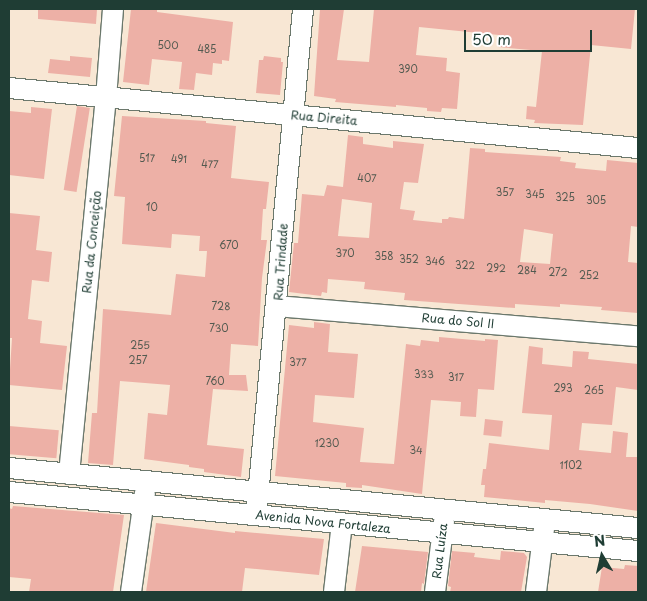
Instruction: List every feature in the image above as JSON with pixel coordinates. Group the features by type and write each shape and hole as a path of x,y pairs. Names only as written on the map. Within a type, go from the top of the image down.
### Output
{"street":[{"name":"Rua da Conceição","path":"69,474 113,9"},
{"name":"Rua Trindade","path":"257,515 303,9"},
{"name":"Rua Direita","path":"9,88 638,148"},
{"name":"Rua do Sol II","path":"277,306 638,336"},
{"name":"Avenida Nova Fortaleza","path":"9,468 638,528"},
{"path":"131,592 146,482"},
{"name":"Avenida Nova Fortaleza","path":"9,492 638,551"},
{"name":"Rua Luíza","path":"435,592 446,510"},
{"path":"536,592 545,519"},
{"path":"334,592 342,523"}],"building":[{"path":"38,9 97,9 96,24 38,19"},
{"path":"131,9 157,9 157,12 233,22 229,61 222,60 222,64 213,63 212,75 196,73 194,90 179,89 182,62 152,59 149,85 123,82"},
{"path":"320,9 344,9 337,60 369,62 374,9 635,9 631,49 591,45 583,125 534,123 535,120 526,119 527,106 536,107 542,51 498,47 499,35 419,27 416,55 447,58 446,71 460,73 457,109 442,108 441,112 427,111 427,108 335,102 336,99 314,96"},
{"path":"70,56 92,58 90,77 48,73 50,59 70,61"},
{"path":"264,56 281,58 281,62 283,62 280,95 256,93 259,60 263,60"},
{"path":"77,106 90,108 77,192 64,190"},
{"path":"31,107 52,109 44,179 9,175 9,111 31,113"},
{"path":"122,116 206,121 206,123 236,126 231,178 269,182 266,209 263,209 261,240 267,240 262,278 258,346 231,344 229,375 246,375 248,391 213,389 207,445 244,449 241,477 204,472 204,469 189,467 189,465 144,459 148,413 167,415 170,385 120,381 113,465 88,463 92,413 97,413 103,309 171,315 176,274 205,277 207,251 199,251 200,236 172,234 171,248 122,244 125,197 114,196"},
{"path":"348,135 363,137 363,144 393,148 393,141 424,144 418,183 404,182 400,209 415,211 413,220 442,223 442,219 448,219 449,217 464,219 470,148 485,149 485,152 561,157 560,161 576,163 575,168 606,171 607,160 638,163 638,227 631,226 628,262 638,263 638,313 601,310 602,307 560,304 560,307 515,304 515,308 404,300 405,293 364,289 365,282 328,279 327,293 322,292 321,296 289,292 294,243 298,243 302,194 324,196 327,185 343,187","holes":["342,199 372,203 369,238 338,236","524,229 553,234 550,264 520,262"]},
{"path":"9,213 40,216 36,250 52,252 49,282 32,280 28,319 42,321 40,343 67,346 62,390 9,385 12,338 9,338"},
{"path":"314,322 330,324 328,352 358,354 354,398 315,395 313,422 364,428 360,462 394,464 406,344 420,346 421,340 439,342 439,337 485,341 485,339 498,340 494,390 478,389 476,417 460,416 461,402 431,400 422,494 362,485 362,488 346,487 346,483 275,476 289,325 314,328"},
{"path":"529,346 543,348 542,364 572,367 573,351 589,352 588,359 638,364 638,390 616,387 612,425 582,423 579,450 611,453 613,431 628,433 626,457 638,457 638,511 590,504 545,500 545,503 484,497 485,485 481,485 483,469 486,469 489,443 549,450 552,415 522,413"},
{"path":"485,419 503,421 501,437 483,435"},
{"path":"9,426 59,430 56,458 9,454"},
{"path":"13,506 124,515 113,592 29,592 31,579 9,577 9,508 12,509"},
{"path":"156,523 235,533 235,531 324,539 319,575 245,568 242,592 146,592"},
{"path":"362,546 428,552 424,584 422,583 421,592 355,592"},
{"path":"452,551 475,553 474,557 500,560 501,551 524,553 527,557 521,592 450,592 451,587 448,586"},
{"path":"625,565 638,566 638,592 598,592 602,567 624,569"}]}
